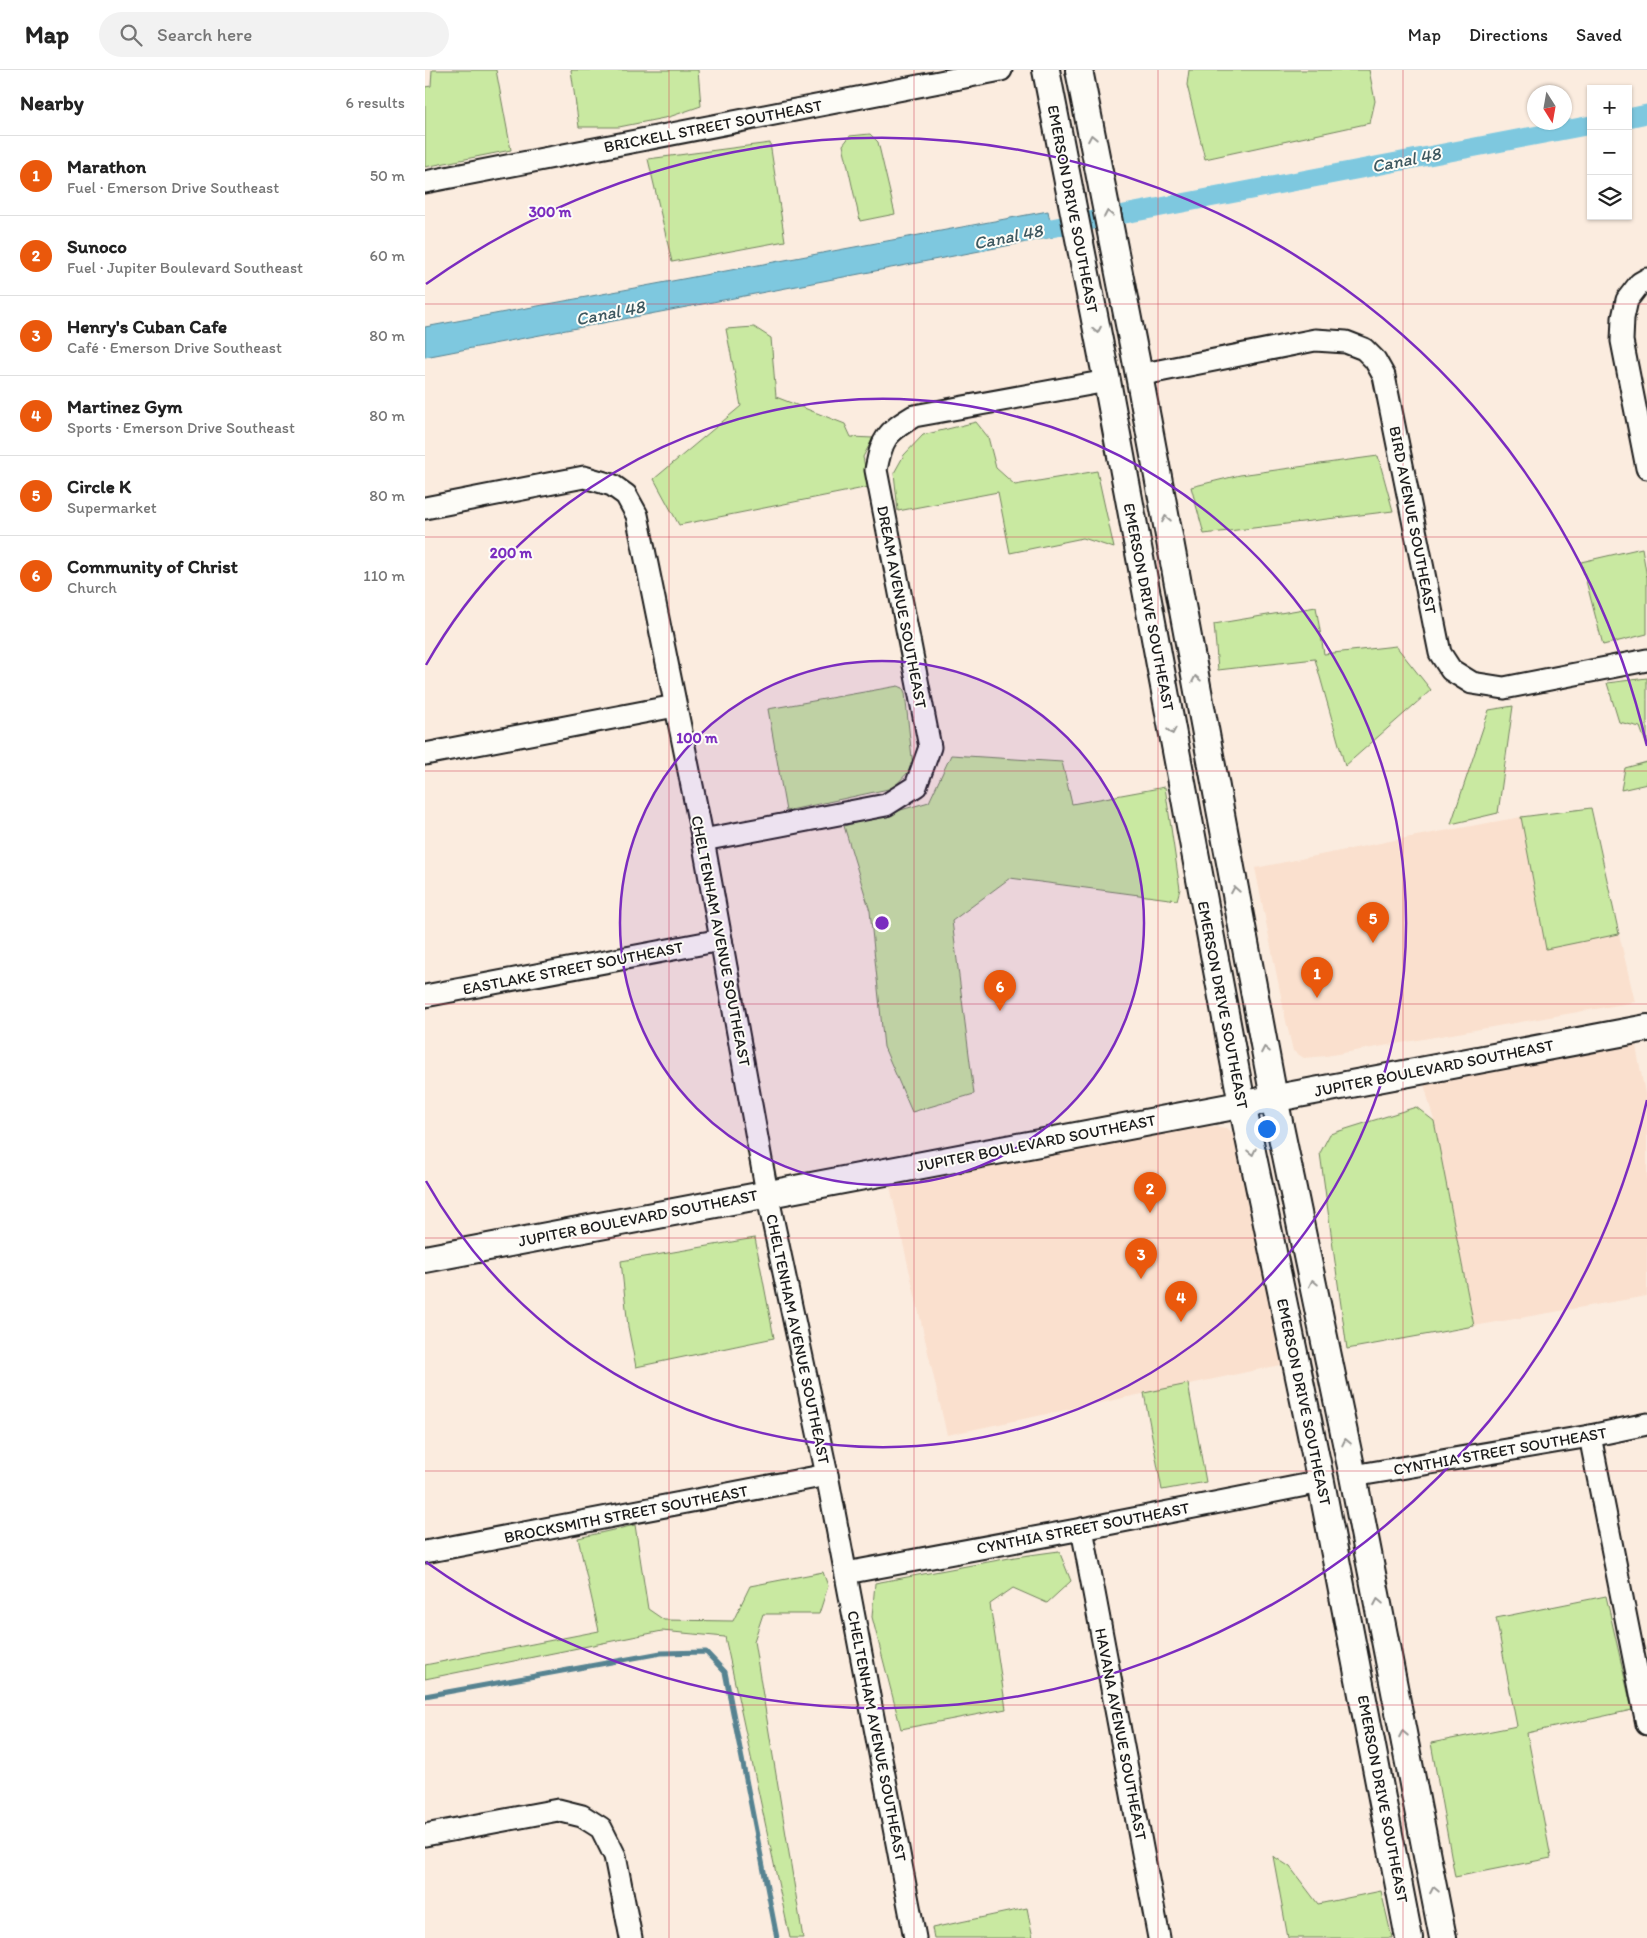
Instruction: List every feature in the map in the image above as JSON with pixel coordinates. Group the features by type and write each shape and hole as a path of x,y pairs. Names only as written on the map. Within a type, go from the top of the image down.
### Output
{"street":[{"name":"BRICKELL STREET SOUTHEAST","path":"425,182 1001,70"},
{"name":"EMERSON DRIVE SOUTHEAST","path":"1045,70 1072,196 1242,1104 1321,1482 1409,1938"},
{"name":"EMERSON DRIVE SOUTHEAST","path":"1079,70 1139,375 1274,1098 1353,1476 1443,1938"},
{"path":"1647,279 1640,283 1627,300 1623,318 1622,341 1647,468"},
{"name":"BIRD AVENUE SOUTHEAST","path":"1139,375 1315,340 1346,342 1364,349 1375,360 1384,376 1440,653 1451,670 1472,682 1504,688 1647,660"},
{"name":"DREAM AVENUE SOUTHEAST","path":"703,840 886,805 916,786 930,746 875,470 879,450 892,430 914,416 1107,381"},
{"name":"CHELTENHAM AVENUE SOUTHEAST","path":"425,508 583,477 612,485 626,495 637,515 703,840 767,1193 827,1475 915,1938"},
{"path":"425,754 675,706"},
{"name":"EASTLAKE STREET SOUTHEAST","path":"425,996 721,940"},
{"name":"JUPITER BOULEVARD SOUTHEAST","path":"425,1258 1647,1028"},
{"name":"CYNTHIA STREET SOUTHEAST","path":"1353,1476 1590,1436 1647,1424"},
{"path":"1590,1436 1647,1724"},
{"name":"BROCKSMITH STREET SOUTHEAST","path":"425,1552 827,1475"},
{"name":"CYNTHIA STREET SOUTHEAST","path":"846,1573 1321,1482"},
{"name":"HAVANA AVENUE SOUTHEAST","path":"1082,1529 1159,1938"},
{"path":"1355,1656 1387,1650"},
{"path":"425,1836 558,1810 583,1816 601,1828 615,1856 631,1938"}],"shaded area":[{"path":"1521,817 1546,948 1619,934 1635,1002 1326,1056 1304,1058 1293,1051 1255,868"},
{"path":"1635,1041 1647,1104 1647,1296 1474,1326 1434,1121 1424,1084"},
{"path":"1208,1126 1227,1128 1240,1139 1285,1364 947,1435 889,1182"}],"green space":[{"path":"432,70 496,70 511,150 425,167 425,87 431,86"},
{"path":"571,70 698,70 701,106 669,117 619,127 579,127"},
{"path":"1189,70 1369,70 1375,101 1370,123 1205,159 1187,85"},
{"path":"870,134 878,142 895,214 860,221 843,145 850,136"},
{"path":"770,143 785,241 672,262 648,159"},
{"path":"754,327 771,338 776,397 845,424 851,437 873,438 863,457 869,487 679,525 654,479 741,406 726,329"},
{"path":"976,422 988,437 996,468 1015,485 1097,471 1114,548 1083,538 1010,553 998,492 898,511 894,473 904,455 923,435"},
{"path":"1378,456 1393,511 1204,534 1191,487 1240,475"},
{"path":"1642,548 1647,578 1647,634 1603,645 1581,562"},
{"path":"1316,607 1324,654 1396,646 1431,690 1345,766 1315,659 1218,670 1214,624"},
{"path":"1647,678 1647,746 1640,727 1619,722 1607,683"},
{"path":"898,686 903,688 905,693 913,767 893,788 786,811 768,709"},
{"path":"1513,706 1498,813 1451,824 1489,710"},
{"path":"951,755 1062,762 1072,804 1165,787 1180,889 1177,900 1010,878 952,921 974,1094 912,1112 884,1047 870,911 844,826 929,802"},
{"path":"1647,762 1647,784 1621,790 1625,768"},
{"path":"1591,808 1619,934 1546,949 1521,817"},
{"path":"1416,1107 1434,1121 1474,1326 1347,1349 1320,1153 1330,1134"},
{"path":"755,1238 774,1338 636,1367 628,1327 621,1261"},
{"path":"1188,1384 1206,1482 1162,1490 1144,1393"},
{"path":"635,1525 648,1609 664,1620 733,1621 750,1586 823,1572 828,1586 819,1614 763,1614 754,1641 803,1938 790,1938 725,1637 662,1631 425,1679 425,1665 599,1631 578,1538"},
{"path":"1059,1551 1071,1581 1047,1603 1013,1588 990,1604 1006,1709 901,1729 872,1617 875,1583 1015,1557"},
{"path":"1606,1596 1632,1710 1527,1733 1551,1858 1455,1877 1431,1743 1517,1726 1496,1618"},
{"path":"1273,1856 1290,1867 1318,1904 1381,1891 1392,1938 1288,1938"},
{"path":"1027,1908 1033,1938 934,1938 932,1928"}],"water":[{"path":"1048,211 1053,237 425,357 425,327"}],"waterway":[{"name":"Canal 48","path":"1632,117 1647,114"},
{"name":"Canal 48","path":"1025,233 1587,126"},
{"path":"425,1696 661,1653 706,1652 725,1672 777,1938"}],"place":[{"name":"Circle K","path":"1373,943"},
{"name":"Marathon","path":"1317,998"},
{"name":"Community of Christ","path":"1000,1011"},
{"name":"Sunoco","path":"1150,1213"},
{"name":"Henry's Cuban Cafe","path":"1141,1279"},
{"name":"Martinez Gym","path":"1181,1322"}]}
